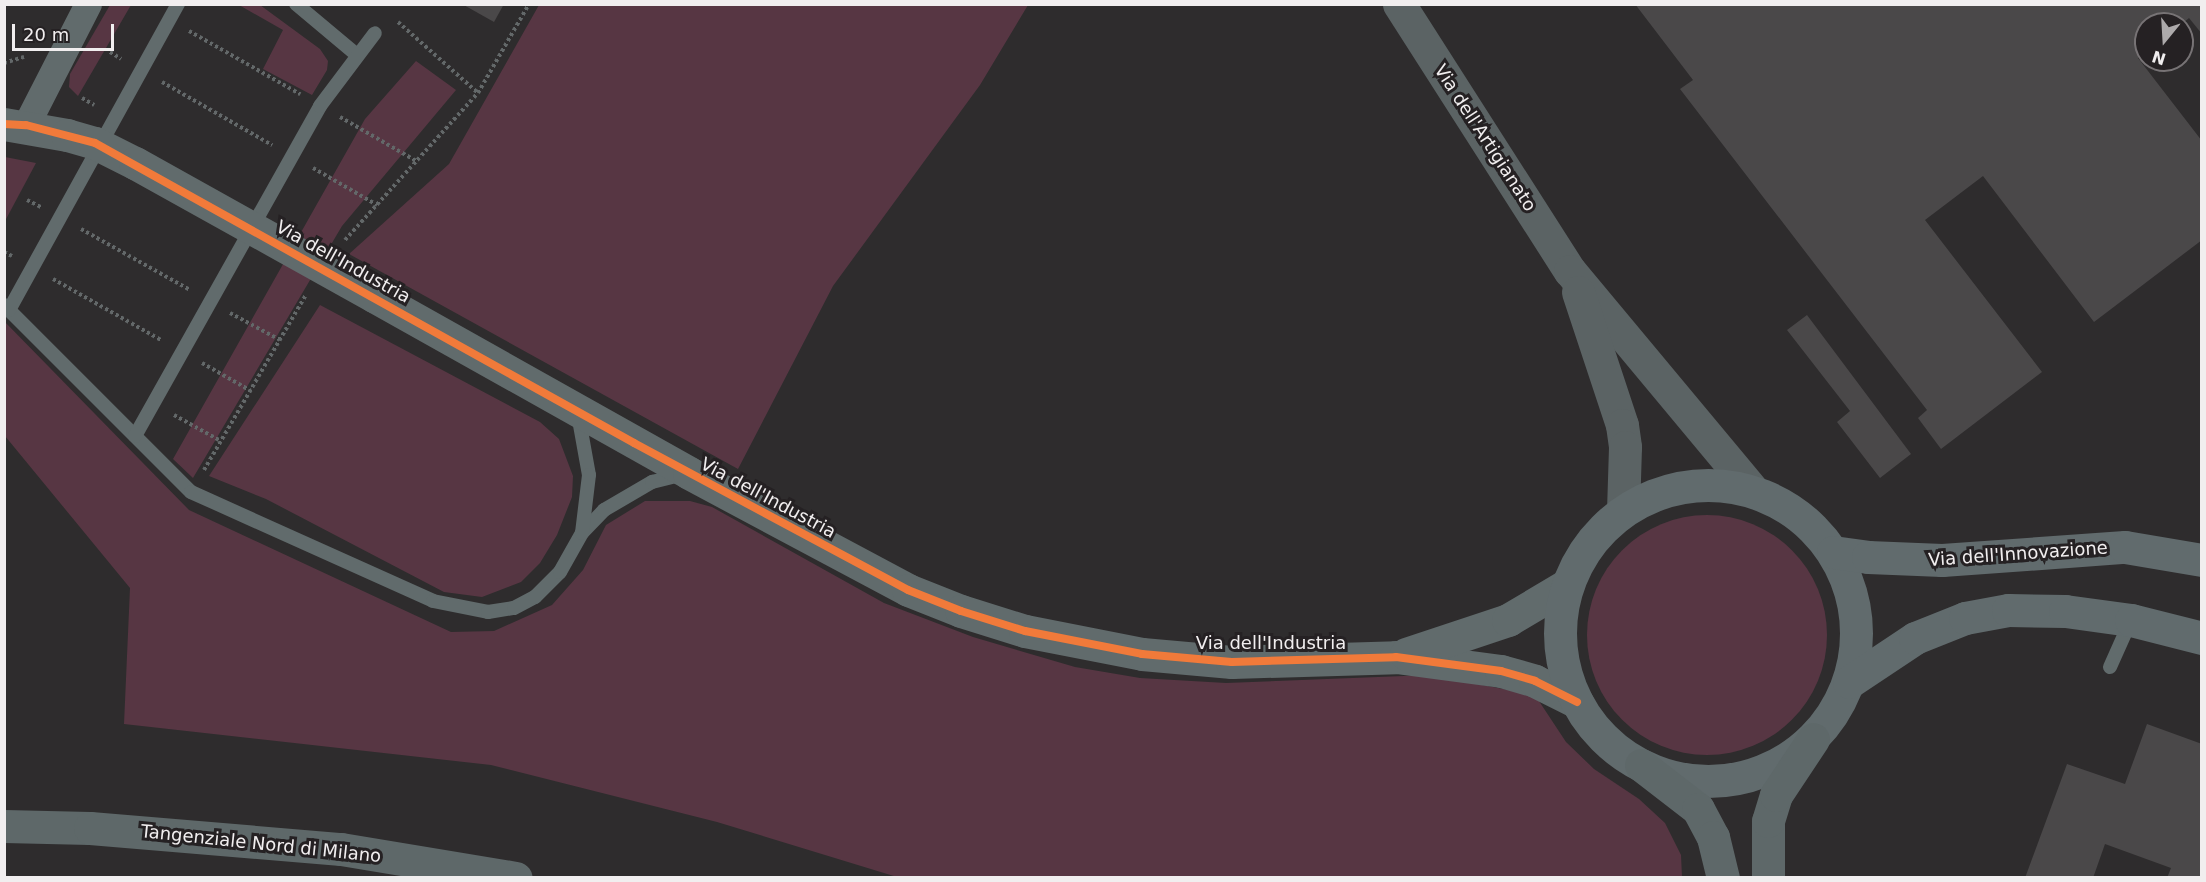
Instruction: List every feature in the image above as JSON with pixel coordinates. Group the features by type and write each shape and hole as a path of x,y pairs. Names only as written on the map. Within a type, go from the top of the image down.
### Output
{"highway":[{"path":"1768,878 1768,821 1776,795 1813,739"},
{"path":"1641,765 1698,809 1713,837 1723,878"},
{"name":"Tangenziale Nord di Milano","path":"4,826 90,828 340,849 516,878"}],"main road":[{"name":"Via dell'Artigianato","path":"1399,4 1570,271 1753,491"},
{"name":"Via dell'Artigianato","path":"1570,271 1622,425 1625,447 1623,511"},
{"path":"1720,484 1753,491 1784,505 1811,525 1833,552 1848,582 1856,615 1857,649 1849,682 1834,712 1813,739 1787,759 1758,773 1729,780 1699,780 1641,765 1608,742 1577,702 1560,645 1567,585 1580,558 1598,533 1623,511 1653,495 1686,486 1720,484"},
{"name":"Via dell'Innovazione","path":"1833,552 1868,557 1942,560 2126,547 2202,560"},
{"path":"1849,682 1916,638 1965,618 2007,610 2065,611 2131,620 2202,638"}],"street":[{"path":"15,125 88,4"},
{"name":"Via dell'Industria","path":"15,125 95,143 135,163 578,412 908,590 1025,631 1120,651 1232,662 1396,657 1501,671 1535,681 1577,702"},
{"name":"Via dell'Industria","path":"1396,657 1508,620 1567,585"}],"lane":[{"path":"178,4 60,218 7,307 191,492 433,602 488,612 514,608 536,597 560,572 582,533 604,510 644,487 689,473"},
{"path":"296,4 357,55"},
{"path":"135,436 320,106 375,33"},
{"path":"578,412 589,475 582,533"},
{"path":"2110,667 2131,620"}],"path":[{"path":"387,16 406,28 478,93"},
{"path":"170,20 418,162"},
{"path":"110,52 377,205"},
{"path":"27,200 280,340"},
{"path":"4,252 251,391"}],"shaded area":[{"path":"110,5 131,5 78,96 69,87 70,74"},
{"path":"239,5 260,5 320,49 328,61 327,70 312,95 263,69 283,30"},
{"path":"539,5 1028,5 980,85 833,286 738,469 349,254 449,164"},
{"path":"416,61 456,90 342,226 193,478 173,459 365,119"},
{"path":"4,157 36,163 5,221"},
{"path":"320,305 540,422 559,439 573,476 572,497 557,535 540,563 521,582 482,597 444,592 266,499 209,476"},
{"path":"4,321 189,510 451,632 494,631 552,605 583,570 606,525 645,501 690,501 712,507 884,603 973,637 1075,667 1140,678 1226,683 1429,675 1535,695 1566,742 1594,769 1639,799 1665,823 1681,855 1682,877 897,877 717,822 491,765 124,724 130,588 5,436"},
{"path":"1707,515 1730,518 1753,525 1792,550 1817,589 1824,612 1827,635 1824,658 1817,681 1792,720 1753,745 1730,752 1707,755 1684,752 1661,745 1622,720 1597,681 1590,658 1587,635 1590,612 1597,589 1622,550 1661,525 1684,518"}],"building":[{"path":"462,4 504,4 494,22"},
{"path":"1635,4 2202,4 2202,34 2194,24 2194,12 2134,12 2134,72 2149,72 2202,141 2202,240 2094,322 1983,176 1925,220 2042,372 1941,449 1918,418 1927,410 1680,89 1693,80"},
{"path":"1807,315 1911,454 1880,478 1837,422 1850,411 1787,330"},
{"path":"2147,724 2202,744 2202,878 2167,878 2171,868 2105,844 2093,878 2025,878 2067,764 2125,784"}],"cycle path":[{"path":"4,124 26,125 95,143 634,443 908,590 961,611 1025,631 1142,654 1232,662 1396,657 1501,671 1535,681 1577,702"}]}
